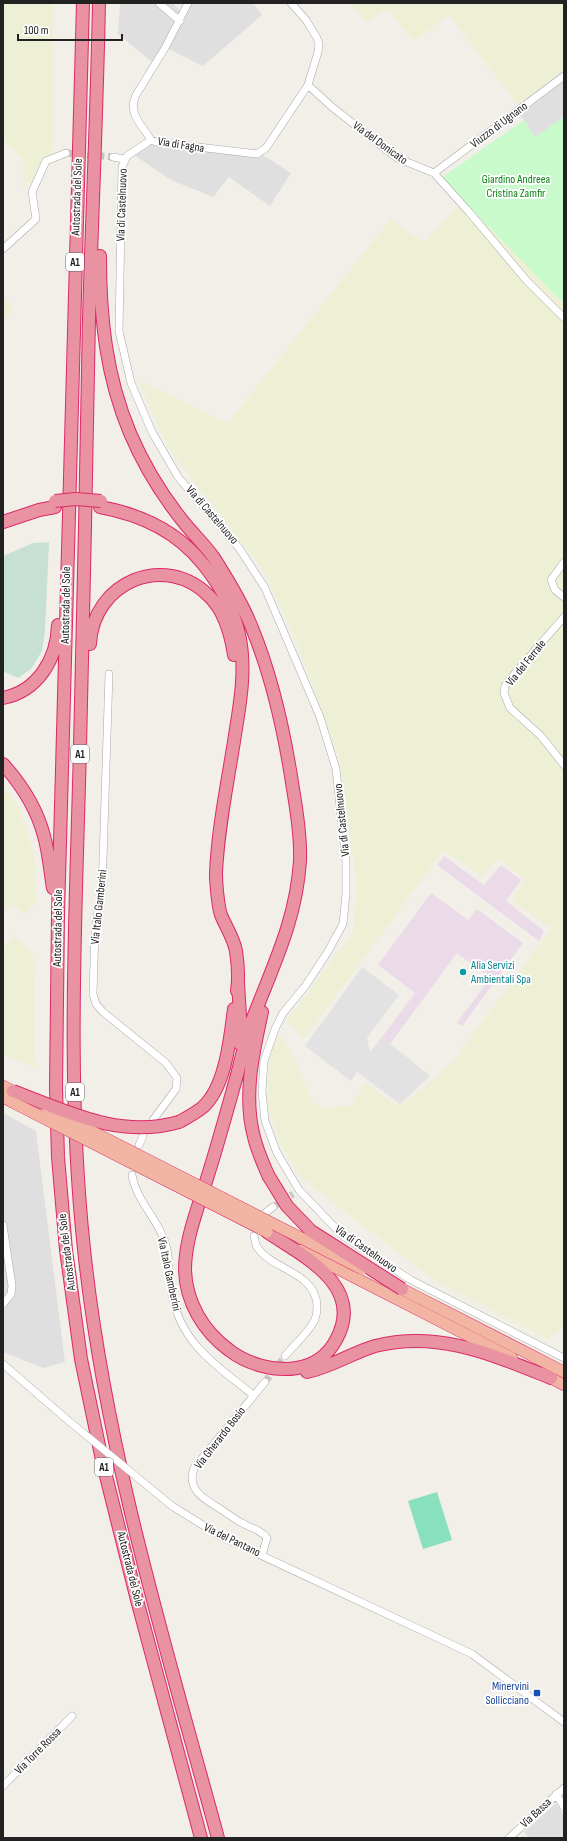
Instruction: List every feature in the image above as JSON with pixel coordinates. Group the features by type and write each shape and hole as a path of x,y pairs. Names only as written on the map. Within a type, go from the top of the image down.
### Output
{"highway":[{"name":"Autostrada del Sole","path":"83,3 58,915 56,1088 58,1157 66,1250 81,1359 104,1467 137,1600 201,1838"},
{"name":"Autostrada del Sole","path":"100,3 95,191 89,329 74,980 74,1059 77,1153 84,1248 98,1352 126,1494 218,1838"},
{"path":"95,191 100,214 101,316 105,352 114,392 129,431 148,470 168,503 211,554 252,627 271,685 287,752 296,807 300,858 296,896 285,941 249,1029 194,1222 185,1265 187,1286 195,1311 214,1337 238,1356 268,1367 295,1369 310,1365 321,1358 337,1339 343,1324 342,1300 334,1282 324,1271 267,1232"},
{"path":"3,515 23,507 55,504 77,506 120,504 164,522 193,543 222,572"},
{"path":"3,522 55,504"},
{"path":"100,504 132,514 162,528 197,556 208,570 228,602 240,638 242,674 240,698 218,848 216,876 220,913 236,951 241,1032 238,1052 184,1246 182,1274 192,1312 199,1325 223,1350 250,1366 276,1372 309,1372 384,1344 416,1341 446,1343 470,1347 551,1378"},
{"path":"82,677 89,669 91,631 97,614 109,596 131,581 146,576 172,576 198,586 211,597 223,616 233,643 240,698"},
{"path":"3,698 21,692 32,684 43,672 52,658 57,640 59,584 67,577"},
{"path":"3,764 12,773 29,800 44,836 58,915"},
{"path":"270,976 250,1073 249,1106 254,1137 268,1175 287,1206 311,1231 402,1289"},
{"path":"8,1094 108,1125 151,1128 179,1122 204,1106 213,1095 220,1080 230,1038 238,983"},
{"path":"8,1094 267,1232 564,1385"},
{"path":"8,1094 240,1208 564,1372"}],"street":[{"path":"159,3 180,21"},
{"name":"Via di Fagna","path":"188,3 180,21 132,102 132,110 151,140 160,144 257,154 266,148 308,85"},
{"path":"291,3 306,20 319,44 308,85"},
{"name":"Viuzzo di Ugnano","path":"434,174 563,80"},
{"name":"Via del Donicato","path":"308,85 332,107 397,158 434,174 469,212 527,281 564,318"},
{"path":"113,157 124,159 131,152 151,140"},
{"path":"3,249 36,219 32,192 46,161 66,153"},
{"name":"Via di Castelnuovo","path":"124,159 122,168 119,331 131,383 152,432 178,477 239,548 265,588 320,717 336,770 346,862 346,894 343,924 328,953 306,985 283,1013 275,1029 264,1060 262,1091 265,1121 277,1153 296,1192 343,1236 411,1280 564,1358"},
{"path":"564,562 551,580 555,590 564,597"},
{"name":"Via del Ferrale","path":"564,617 511,678 505,686 504,693 510,708 541,736 564,765"},
{"name":"Via Italo Gamberini","path":"109,674 102,891 95,929 93,994 96,1004 103,1012 166,1063 177,1078 176,1089 153,1120"},
{"path":"138,1145 143,1136"},
{"name":"Via Italo Gamberini","path":"132,1175 134,1188 164,1238 175,1311 188,1337 207,1358 253,1395"},
{"path":"264,1214 273,1207"},
{"path":"3,1225 12,1286 11,1294 3,1304"},
{"path":"254,1236 256,1246 263,1254 304,1280 314,1291 317,1299 317,1311 314,1322 285,1356"},
{"name":"Via del Pantano","path":"3,1364 64,1417 172,1506 222,1537 472,1654 564,1722"},
{"name":"Via del Pantano","path":"3,1368 12,1373"},
{"name":"Via Gherardo Bosio","path":"262,1555 268,1538 263,1532 244,1524 201,1497 195,1490 192,1479 194,1468 265,1382"},
{"name":"Via Torre Rossa","path":"3,1786 72,1716"},
{"name":"Via Bassa","path":"509,1838 564,1788"},
{"path":"556,1794 564,1807"}],"shaded area":[{"path":"120,3 172,3 181,11 184,3 253,3 262,15 203,66 163,46 152,62 118,34"},
{"path":"564,70 564,117 535,138 524,120 513,109"},
{"path":"149,141 255,150 291,173 270,206 229,177 213,197 171,180 134,155"},
{"path":"444,856 484,885 501,865 521,880 506,901 544,931 539,941 437,865"},
{"path":"431,893 468,920 477,909 523,943 462,1026 457,1023 490,978 457,953 390,1044 382,1037 415,993 378,965"},
{"path":"362,967 399,995 367,1038 370,1052 382,1037 430,1076 400,1104 357,1072 351,1081 305,1046"},
{"path":"3,1113 36,1131 65,1362 43,1368 3,1352"},
{"path":"556,1803 564,1816 564,1838 526,1838 528,1836 524,1832"}],"green space":[{"path":"3,3 53,3 53,150 39,165 34,178 23,190 24,161 3,138"},
{"path":"350,3 564,3 564,70 518,105 449,15 414,41 387,9 367,23"},
{"name":"Giardino Andreea Cristina Zamfir","path":"564,117 564,304 441,178 524,120 535,137"},
{"path":"462,200 564,304 564,1325 549,1340 434,1280 303,1179 280,1144 268,1108 269,1059 277,1036 282,1038 295,1059 313,1103 327,1109 351,1105 366,1083 393,1103 404,1104 449,1066 551,929 512,900 526,880 499,859 482,877 444,850 303,1040 287,1020 354,931 356,880 340,761 295,638 264,571 168,448 138,380 228,423 391,219 425,243"},
{"path":"3,297 13,307 3,321"},
{"path":"49,542 45,631 42,651 31,669 18,678 3,671 3,556 33,543"},
{"path":"3,786 19,808 34,854 37,901 25,915 12,904 3,915"},
{"path":"14,935 33,954 35,1068 3,1054 3,949"},
{"path":"437,1492 452,1540 423,1549 408,1501"}],"tunnel":[{"path":"66,153 113,157"},
{"path":"273,1207 293,1194"},
{"path":"265,1382 285,1356"}],"place":[{"name":"Alia Servizi Ambientali Spa","path":"463,972"},
{"name":"Minervini Sollicciano","path":"537,1693"}]}
